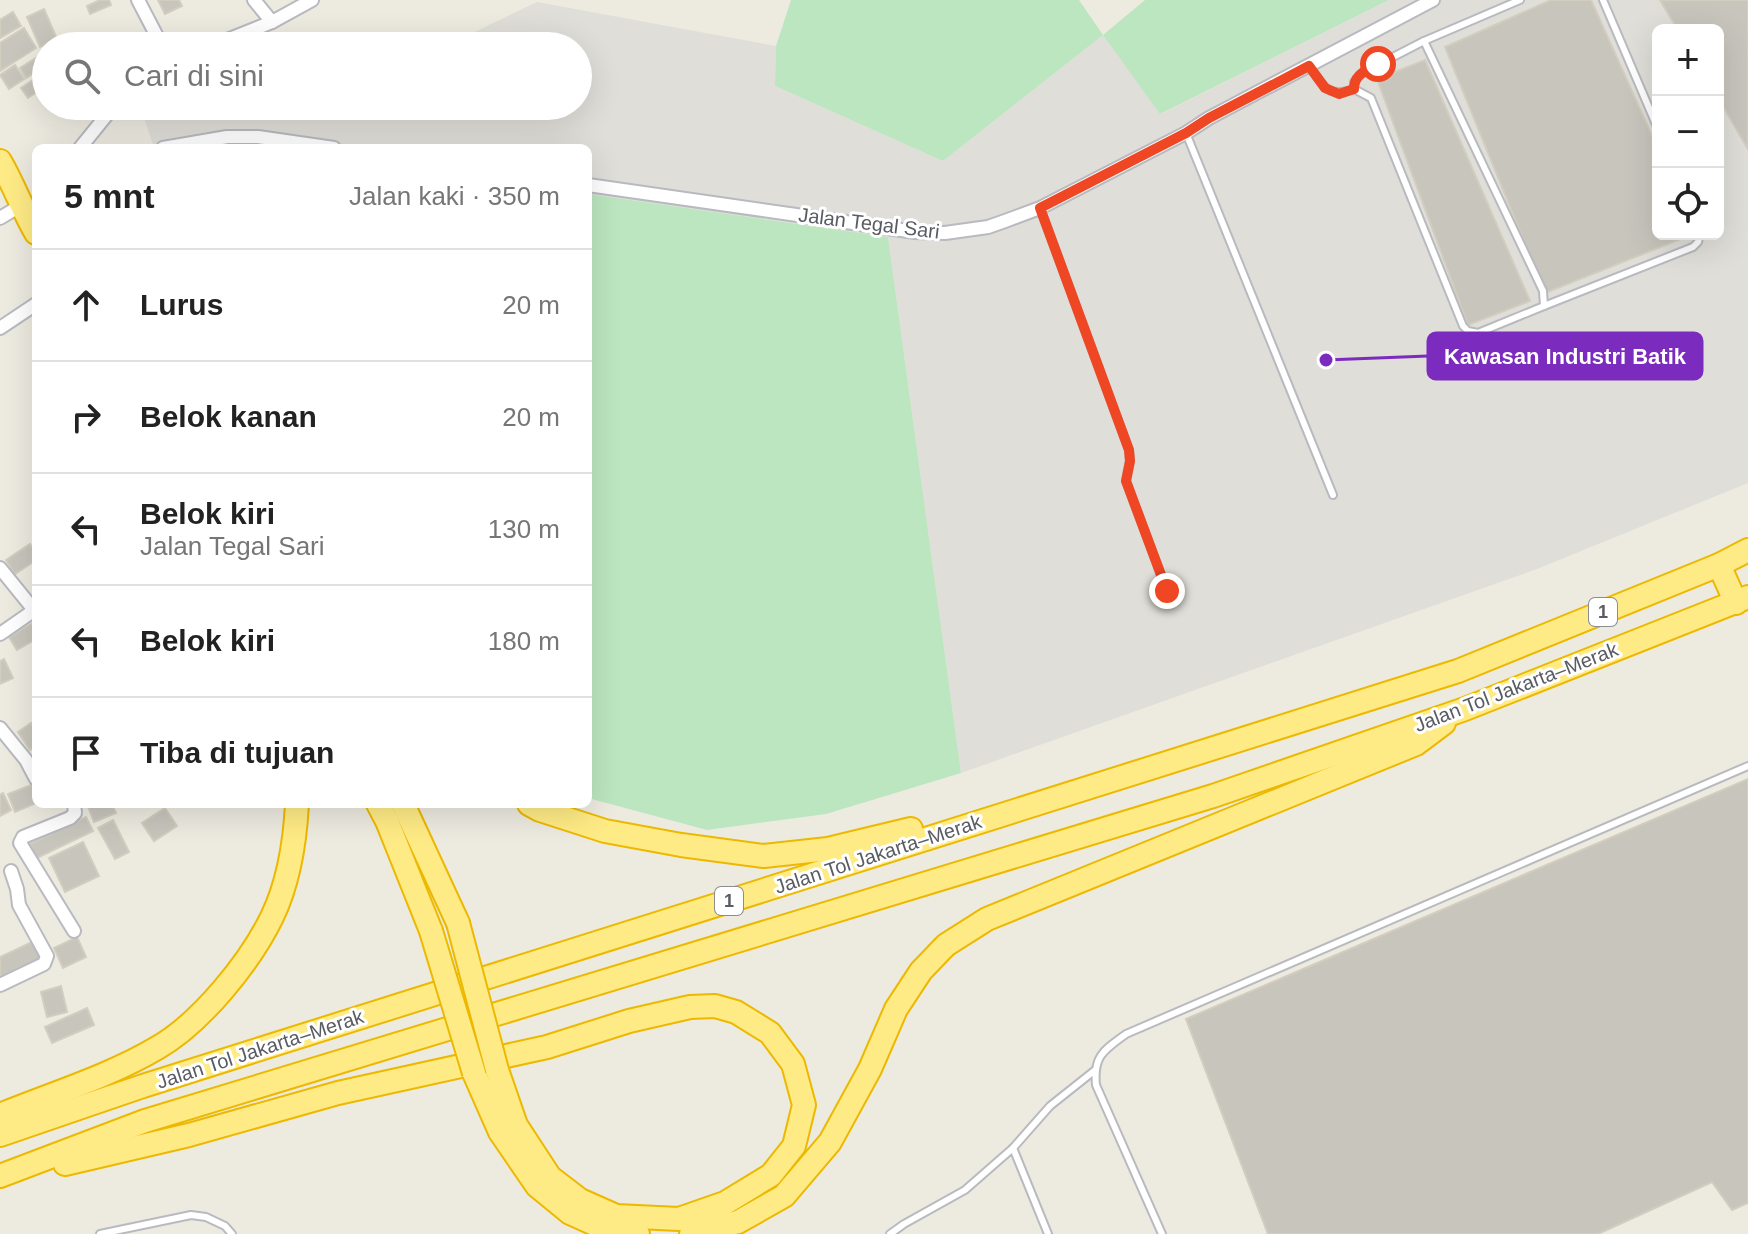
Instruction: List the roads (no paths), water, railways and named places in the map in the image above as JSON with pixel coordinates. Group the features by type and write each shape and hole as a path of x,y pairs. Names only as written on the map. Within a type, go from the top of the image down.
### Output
{"highway":[{"path":"0,161 15,207 32,228"},
{"name":"Jalan Tol Jakarta–Merak","path":"0,1135 158,1081 1458,671 1719,565 1748,550"},
{"path":"1719,565 1742,600"},
{"name":"Jalan Tol Jakarta–Merak","path":"0,1177 145,1121 1213,796 1465,709 1742,600"},
{"path":"536,808 605,831 681,845 764,856 828,849 899,833 1458,671"},
{"path":"691,1234 738,1222 784,1196 830,1142 870,1069 896,1009 921,971 946,945 987,919 1416,744 1465,709"},
{"path":"0,1115 133,1062 159,1048 181,1033 218,996 273,916 295,839 297,808"},
{"path":"0,1177 189,1135 338,1093 547,1047 629,1021 690,1007 715,1006 736,1012 770,1033 793,1064 804,1105 794,1146 771,1175 725,1203 679,1219 616,1216 580,1200 550,1177 486,1072 431,931 387,821 380,808"},
{"path":"405,808 458,923 500,1132 537,1186 570,1213 608,1230 638,1234"}],"street":[{"path":"138,0 155,32"},
{"path":"254,0 272,22"},
{"path":"247,32 312,0"},
{"name":"Jalan Tegal Sari","path":"592,186 915,232 945,233 988,227 1040,208 1433,0"},
{"path":"83,144 103,120"},
{"path":"186,144 227,137 258,137 306,144"},
{"path":"0,328 32,307"},
{"path":"0,568 32,606"},
{"path":"0,634 32,612"},
{"path":"0,728 32,771"},
{"path":"74,808 75,813 70,818 20,840 23,851 74,931"},
{"path":"0,985 44,964 47,956 19,905 17,889 5,873 32,864"}],"lane":[{"path":"1354,89 1354,82 1362,73 1424,41 1520,0"},
{"path":"1603,0 1652,115"},
{"path":"1424,41 1543,291 1544,306"},
{"path":"1309,66 1331,92 1339,94 1354,89 1371,98 1463,326 1468,331 1478,333 1693,247 1698,240"},
{"path":"1186,133 1333,495"},
{"path":"1040,208 1129,450 1126,481 1167,591"},
{"path":"1162,1234 1096,1085 1096,1063 1107,1048 1126,1034 1748,766"},
{"path":"890,1234 965,1190 1013,1148 1050,1106 1094,1071"},
{"path":"1013,1148 1048,1234"},
{"path":"100,1234 191,1215 206,1217 225,1226 232,1234"}],"place":[{"name":"Kawasan Industri Batik","path":"1326,360"}]}
